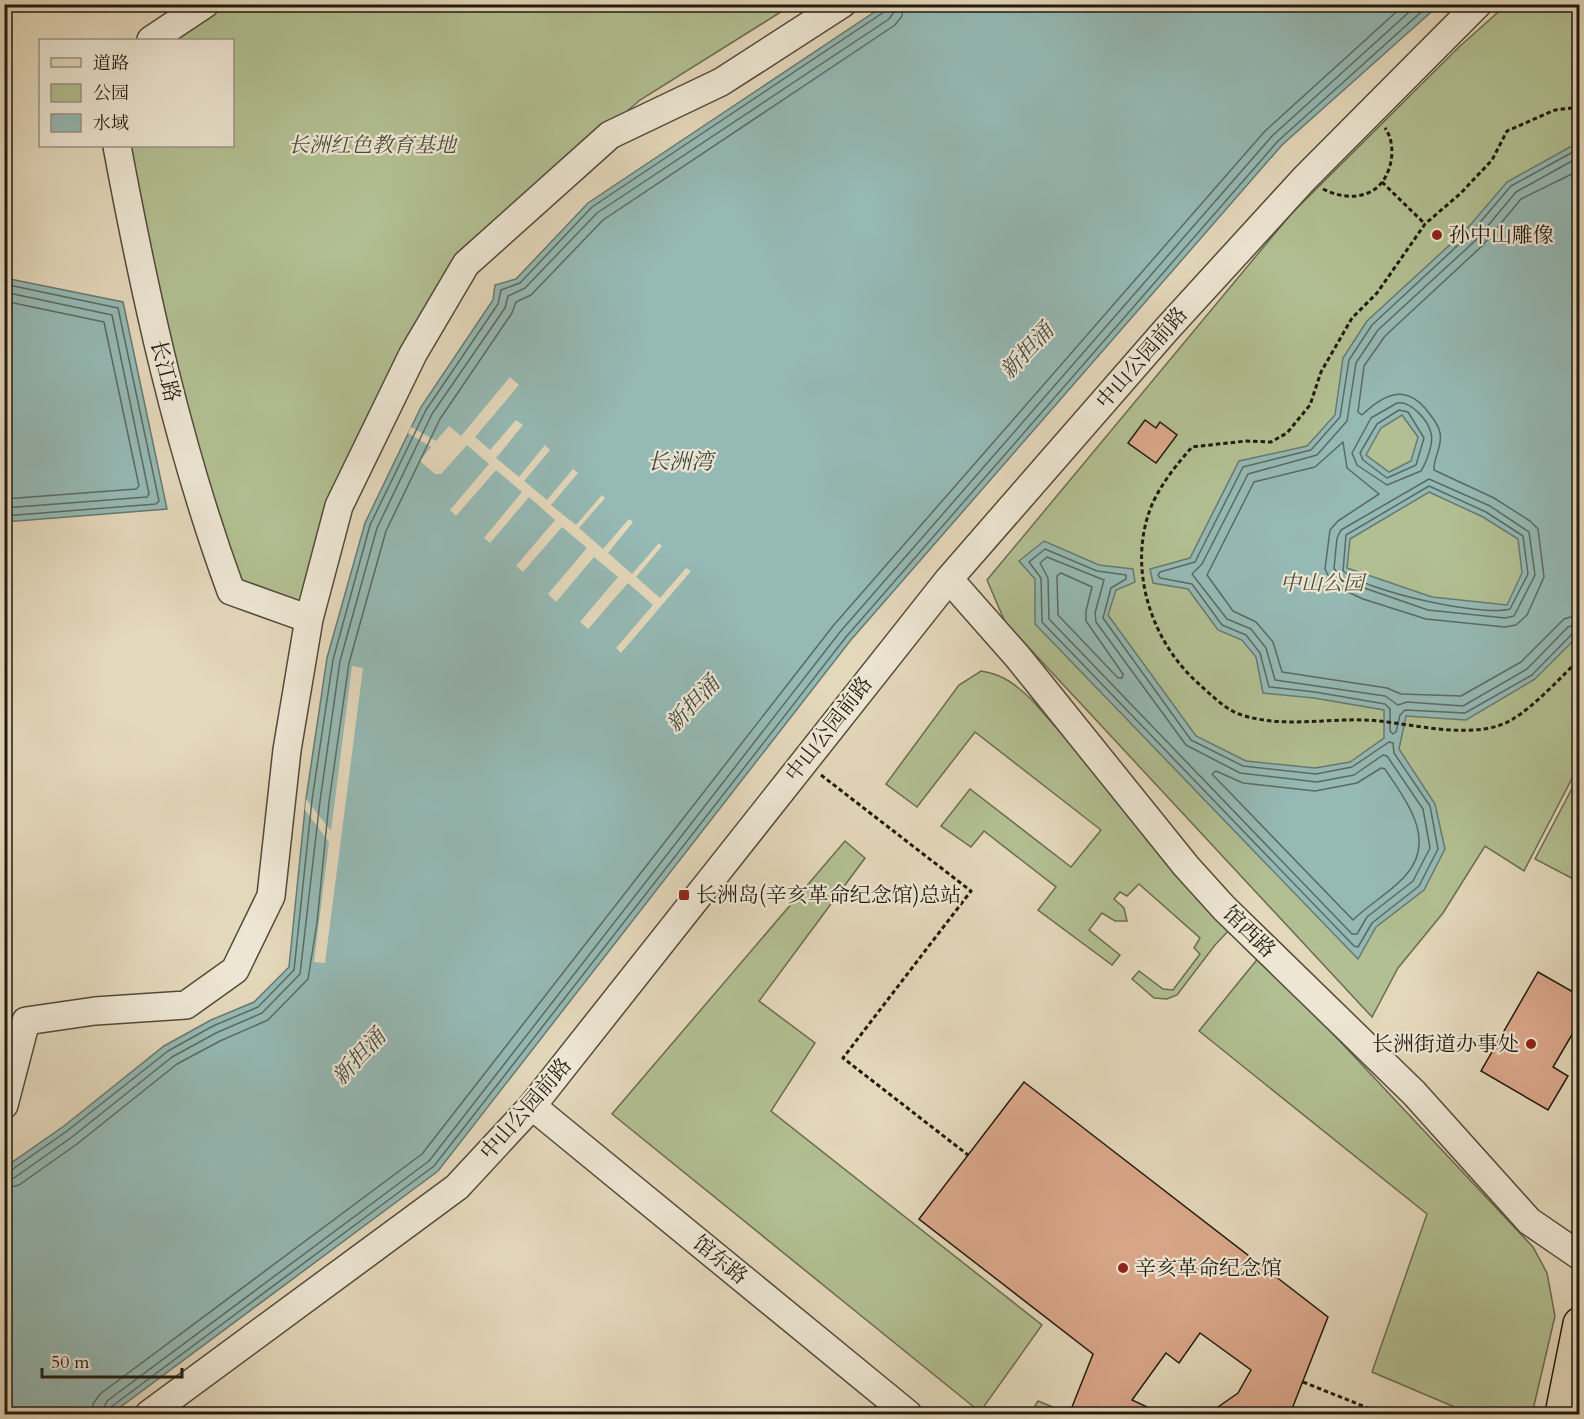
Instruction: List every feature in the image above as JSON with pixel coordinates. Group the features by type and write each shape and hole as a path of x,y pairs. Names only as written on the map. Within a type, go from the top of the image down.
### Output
{"main road":[{"path":"1562,1414 1580,1324"}],"street":[{"path":"153,39 206,4"},
{"path":"4,1105 26,1021 95,1011 186,1005 235,970 271,896 287,750 309,619 339,506 413,354 466,264 610,135 721,82 842,4"},
{"name":"中山公园前路","path":"149,1414 457,1188 532,1106 949,579 1173,322 1307,175 1478,4"},
{"name":"长江路","path":"117,147 156,338 202,512 231,591 309,619"},
{"name":"馆西路","path":"949,579 1017,656 1186,866 1224,908 1414,1093 1529,1221 1580,1256"},
{"name":"馆东路","path":"532,1106 908,1414"}],"path":[{"path":"1580,107 1555,110 1507,131 1492,160 1461,193 1425,224 1377,293 1352,318 1321,372 1310,405 1287,433 1271,442 1246,441 1192,447 1175,467 1151,507 1142,551 1144,585 1158,631 1180,668 1238,714 1276,722 1381,721 1477,731 1512,720 1580,658"},
{"path":"1307,175 1323,189 1335,195 1352,196 1370,192 1382,182 1389,170 1393,148 1388,131 1370,111"},
{"path":"1382,182 1425,224"},
{"path":"803,761 971,891 843,1058 968,1155"},
{"path":"1303,1382 1383,1414"}],"green space":[{"name":"长洲红色教育基地","path":"226,5 792,5 640,100 451,263 361,430 331,501 299,606 237,583 169,349 129,147 234,147 234,39 174,39"},
{"name":"中山公园","path":"1506,5 1579,5 1579,765 1524,871 1485,846 1443,913 1398,968 1372,1017 1005,622 987,580 1291,214 1459,47"},
{"path":"981,671 1009,681 1032,700 1231,928 1177,995 1167,999 1154,998 1132,979 1139,971 1163,989 1173,990 1200,954 1194,948 1200,938 1139,884 1127,896 1120,892 1114,899 1124,908 1127,921 1115,921 1102,913 1089,930 1120,955 1112,965 1038,910 1056,887 984,831 971,847 941,826 970,789 1071,867 1101,830 975,732 917,807 886,784 959,685"},
{"path":"1579,775 1579,882 1535,859"},
{"path":"845,841 865,858 759,1001 815,1043 771,1111 1042,1325 980,1412 612,1114"},
{"path":"1260,956 1533,1247 1547,1273 1555,1316 1532,1414 1471,1414 1372,1372 1427,1214 1199,1031"},
{"path":"1038,1401 1070,1414 1030,1414"}],"water":[{"name":"长洲湾","path":"885,5 1439,5 1282,145 850,641 438,1171 111,1414 5,1414 4,1168 64,1126 164,1046 211,1020 254,1002 289,967 306,799 327,658 365,523 421,407 493,300 495,285 516,279 588,203"},
{"path":"1570,147 1580,147 1579,635 1535,679 1466,720 1406,716 1399,749 1435,804 1445,849 1424,890 1376,927 1358,959 1035,624 1035,579 1019,561 1044,541 1099,565 1133,569 1135,582 1116,590 1108,615 1196,736 1246,761 1315,768 1350,762 1384,738 1384,710 1314,698 1263,693 1256,657 1242,640 1218,630 1188,589 1153,583 1150,569 1190,558 1239,461 1307,446 1335,415 1343,358 1367,321 1466,230 1507,182","holes":["1402,415 1418,437 1411,461 1389,472 1366,455 1381,428","1429,492 1483,517 1518,539 1522,573 1507,605 1432,597 1347,568 1350,539"]},
{"path":"5,278 123,302 167,509 5,522"}],"pier":[{"path":"510,377 519,385 475,437 490,450 516,420 523,425 496,458 519,477 545,445 550,450 524,481 547,500 573,469 578,473 551,505 576,525 602,495 605,498 579,528 603,549 629,519 633,522 608,553 632,574 659,543 662,546 636,577 660,598 686,568 691,571 621,653 616,648 653,605 628,583 588,629 580,622 618,577 594,557 556,602 548,594 587,548 562,527 523,572 516,566 555,520 529,497 490,543 484,538 522,492 496,470 456,516 450,510 489,464 467,445 441,474 435,474 420,461 431,447 408,433 411,427 436,441 449,426 461,436"},
{"path":"352,666 363,668 325,963 314,962 329,842 305,810 306,799 331,831"}],"building":[{"path":"1145,420 1156,428 1160,422 1177,435 1156,463 1128,443"},
{"name":"长洲街道办事处","path":"1538,972 1580,996 1580,1021 1553,1067 1568,1076 1548,1110 1481,1071"},
{"name":"辛亥革命纪念馆","path":"1024,1082 1328,1317 1290,1414 1208,1414 1238,1393 1251,1370 1200,1333 1179,1363 1166,1353 1132,1400 1162,1414 1091,1414 1072,1407 1093,1354 919,1219"}],"place":[{"name":"孙中山雕像","path":"1437,235"},
{"name":"长洲岛(辛亥革命纪念馆)总站","path":"684,895"},
{"name":"长洲街道办事处","path":"1531,1044"},
{"name":"辛亥革命纪念馆","path":"1123,1268"}],"water label":[{"name":"新担涌","path":"1027,351"},
{"name":"新担涌","path":"693,704"},
{"name":"新担涌","path":"359,1057"}]}
